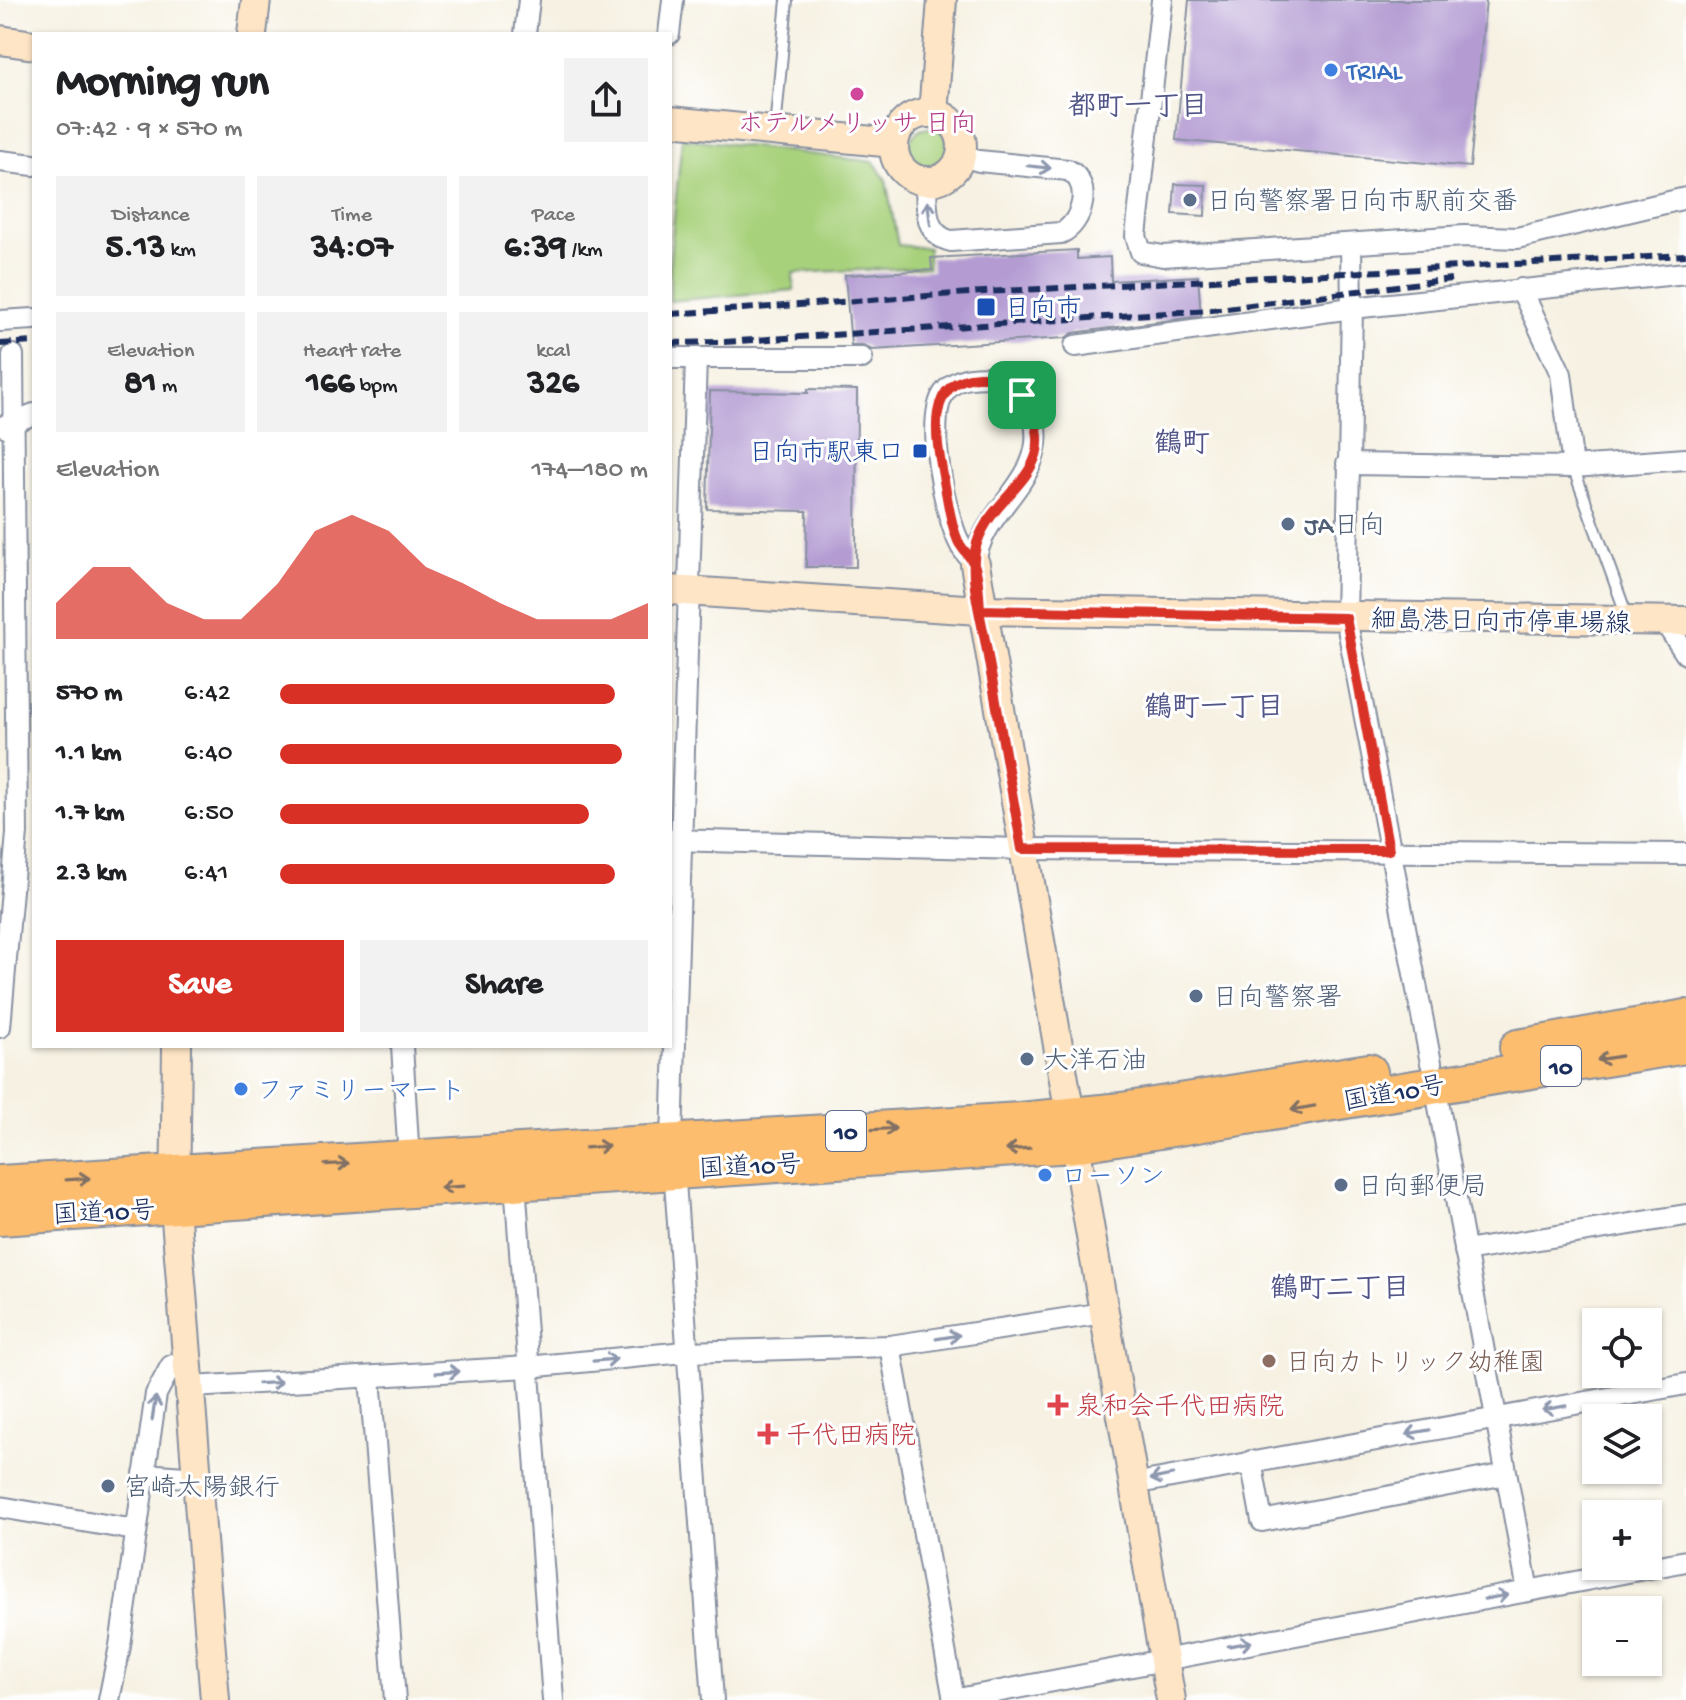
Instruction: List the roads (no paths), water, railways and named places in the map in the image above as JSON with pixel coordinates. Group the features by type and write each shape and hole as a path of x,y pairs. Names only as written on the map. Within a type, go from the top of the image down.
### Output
{"highway":[{"name":"国道10号","path":"1433,1074 1686,1018"},
{"name":"国道10号","path":"0,1217 175,1190 409,1160 672,1156 1071,1130 1433,1074 1686,1045"},
{"name":"国道10号","path":"0,1184 175,1190 515,1183 672,1156"}],"street":[{"path":"252,32 256,0"},
{"path":"525,32 529,0"},
{"path":"669,32 673,0"},
{"path":"933,113 942,0"},
{"path":"1162,0 1136,236 1141,252 1163,256 1464,236 1517,238 1686,198"},
{"path":"0,40 32,45"},
{"path":"933,113 950,120 957,128 962,156 948,175 926,182 915,179 899,165 894,143 903,123 911,117 933,113"},
{"path":"672,121 894,143"},
{"path":"926,182 931,230 940,239 951,241 1061,233 1072,228 1079,219 1081,183 1077,174 1068,170 979,161 962,156"},
{"path":"0,161 32,165"},
{"path":"1351,244 1346,618 1528,1591"},
{"path":"1075,346 1352,308 1686,273"},
{"path":"1521,289 1561,374 1573,467"},
{"path":"0,321 32,319"},
{"path":"1,1015 25,833 7,673 7,425 16,355"},
{"path":"672,358 862,358"},
{"path":"696,358 678,590 672,1156 713,1700"},
{"path":"975,564 960,546 952,525 935,434 937,411 944,393 954,384 967,378 995,377 1011,383 1032,411 1036,451 1020,486 987,524 977,544 975,564 980,610 1171,1700"},
{"path":"7,425 32,415"},
{"path":"1347,464 1573,467 1686,459"},
{"name":"細島港日向市停車場線","path":"678,590 980,610 1675,621"},
{"path":"1675,621 1686,654"},
{"path":"676,840 1022,849 1686,854"},
{"path":"177,1048 175,1190 215,1700"},
{"path":"402,1048 409,1160"},
{"path":"515,1183 553,1700"},
{"path":"1465,1251 1686,1215"},
{"path":"192,1387 527,1367 685,1352 890,1346 1103,1313"},
{"path":"890,1346 953,1700 1686,1561"},
{"path":"109,1700 120,1646 156,1394 163,1374 171,1366 190,1358"},
{"path":"370,1377 395,1700"},
{"path":"1133,1484 1686,1384"},
{"path":"1251,1461 1262,1521 1506,1474"},
{"path":"144,1474 199,1478"},
{"path":"0,1507 135,1530"}],"lane":[{"path":"775,131 787,0"},
{"path":"1573,467 1629,622"}],"railway":[{"path":"672,314 984,292 1686,255"},
{"path":"672,343 1211,310 1451,279"},
{"path":"0,344 32,342"}],"place":[{"name":"TRIAL","path":"1331,70"},
{"name":"ホテルメリッサ 日向","path":"857,94"},
{"name":"日向警察署日向市駅前交番","path":"1190,200"},
{"name":"日向市","path":"986,307"},
{"name":"日向市駅東口","path":"920,451"},
{"name":"JA日向","path":"1288,524"},
{"name":"日向警察署","path":"1196,996"},
{"name":"大洋石油","path":"1027,1059"},
{"name":"ファミリーマート","path":"241,1089"},
{"name":"ローソン","path":"1045,1175"},
{"name":"日向郵便局","path":"1341,1185"},
{"name":"日向カトリック幼稚園","path":"1269,1361"},
{"name":"泉和会千代田病院","path":"1058,1405"},
{"name":"千代田病院","path":"768,1434"},
{"name":"宮崎太陽銀行","path":"108,1486"}],"district":[{"name":"都町一丁目","path":"1138,104"},
{"name":"鶴町","path":"1182,441"},
{"name":"鶴町一丁目","path":"1214,705"},
{"name":"鶴町二丁目","path":"1340,1286"}]}
